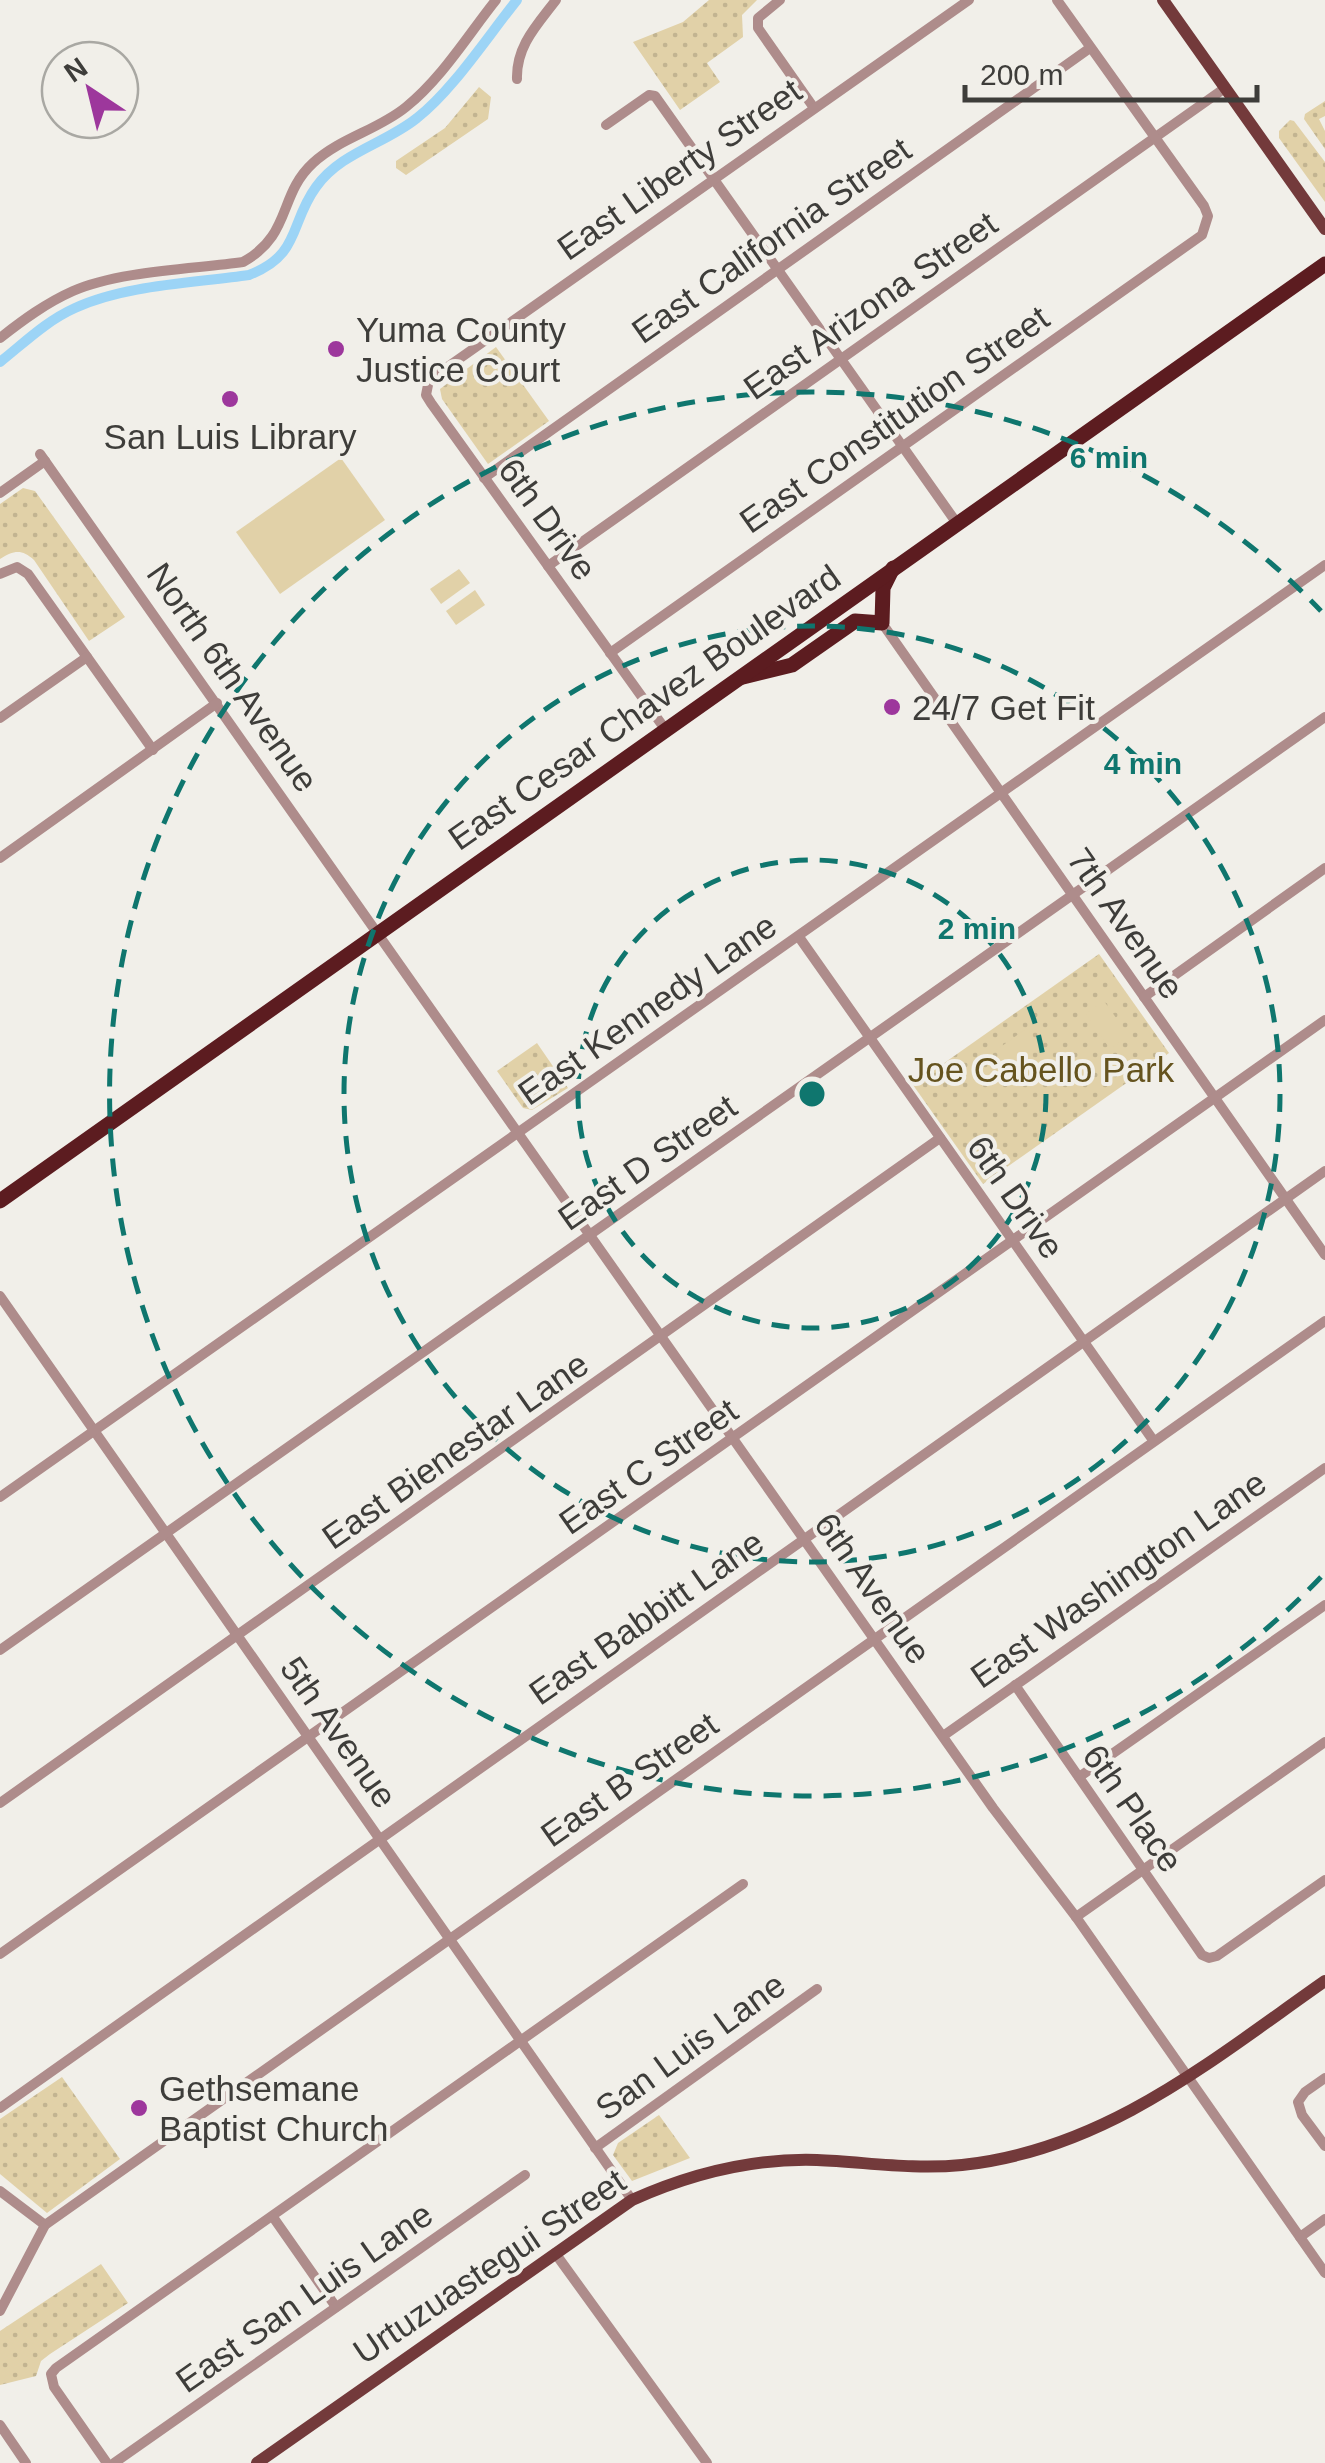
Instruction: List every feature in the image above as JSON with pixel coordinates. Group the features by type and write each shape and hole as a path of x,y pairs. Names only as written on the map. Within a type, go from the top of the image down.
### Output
{"highway":[{"name":"East Cesar Chavez Boulevard","path":"0,1201 1325,264"},
{"path":"735,679 792,665 855,621 882,623 883,588 896,564"}],"main road":[{"path":"1163,0 1325,229"},
{"name":"Urtuzuastegui Street","path":"257,2463 632,2200 700,2175 764,2163 816,2160 937,2166 1020,2154 1079,2136 1116,2120 1188,2077 1325,1980"}],"street":[{"path":"0,338 37,310 76,290 109,281 243,262 254,256 276,235 300,179 313,164 406,108 429,86 496,0"},
{"path":"517,79 516,63 522,44 556,0"},
{"path":"780,0 761,14 757,22 760,34 814,108"},
{"name":"East Liberty Street","path":"426,388 435,375 969,0"},
{"path":"1057,0 1154,138"},
{"name":"East California Street","path":"484,478 1090,48"},
{"name":"East Arizona Street","path":"548,566 1225,88"},
{"path":"606,125 653,94 956,522"},
{"name":"East Constitution Street","path":"610,654 1197,239 1207,226 1204,206 1154,138"},
{"name":"6th Drive","path":"426,388 431,403 665,729"},
{"name":"North 6th Avenue","path":"0,493 43,457 379,932"},
{"name":"East Kennedy Lane","path":"0,1497 1325,565"},
{"path":"0,574 17,568 28,574 153,750"},
{"name":"7th Avenue","path":"882,623 1325,1254"},
{"path":"0,718 87,657"},
{"path":"0,858 218,703"},
{"name":"East D Street","path":"0,1650 1325,717"},
{"path":"1144,997 1325,868"},
{"name":"6th Avenue","path":"379,932 1325,2272"},
{"name":"6th Drive","path":"798,936 1153,1440"},
{"name":"East C Street","path":"0,1954 1325,1020"},
{"name":"East Bienestar Lane","path":"0,1803 940,1138"},
{"name":"East Babbitt Lane","path":"0,2108 1325,1171"},
{"name":"5th Avenue","path":"0,1296 632,2200"},
{"name":"East B Street","path":"0,2312 45,2225 1325,1321"},
{"name":"East Washington Lane","path":"943,1736 1325,1468"},
{"path":"1079,1778 1325,1604"},
{"name":"6th Place","path":"1015,1686 1196,1947 1209,1958 1325,1880"},
{"path":"1076,1917 1325,1742"},
{"path":"110,2463 54,2387 51,2374 743,1884"},
{"name":"San Luis Lane","path":"596,2148 817,1990"},
{"path":"1325,2078 1298,2102 1325,2146"},
{"name":"East San Luis Lane","path":"110,2463 525,2176"},
{"path":"0,2192 45,2225"},
{"path":"273,2216 336,2307"},
{"path":"1300,2237 1325,2220"},
{"path":"555,2252 707,2463"},
{"path":"0,2425 26,2463"}],"green space":[{"path":"709,0 757,0 742,15 743,37 707,63 720,82 680,110 633,42 683,22"},
{"path":"479,87 491,97 488,119 406,175 396,168 396,161 445,128"},
{"path":"1325,101 1325,116 1319,119 1325,131 1325,149 1304,119 1305,114"},
{"path":"1290,120 1325,162 1325,202 1279,138 1279,131"},
{"path":"496,347 549,421 488,464 442,399 440,389"},
{"path":"341,458 385,520 280,594 236,532"},
{"path":"23,488 35,491 125,617 89,641 34,560 18,552 0,559 0,504"},
{"path":"459,569 470,583 441,604 430,589"},
{"path":"475,590 485,605 456,625 446,611"},
{"name":"Joe Cabello Park","path":"1099,954 1169,1053 983,1184 913,1085"},
{"path":"1104,1001 1129,1036 1110,1049 1086,1014"},
{"path":"1027,1028 1040,1047 1008,1068 995,1051"},
{"path":"537,1043 568,1088 532,1110 523,1108 497,1071"},
{"path":"62,2077 120,2159 47,2213 0,2174 0,2119"},
{"path":"659,2115 690,2158 632,2181 613,2155 618,2143"},
{"path":"101,2264 128,2303 41,2361 36,2376 0,2385 0,2331"}],"waterway":[{"path":"0,362 54,319 94,300 137,290 249,275 266,267 286,248 308,201 326,175 430,107 517,0"}],"place":[{"name":"Yuma County Justice Court","path":"336,349"},
{"name":"San Luis Library","path":"230,399"},
{"name":"24/7 Get Fit","path":"892,707"},
{"name":"Gethsemane Baptist Church","path":"139,2108"}]}
